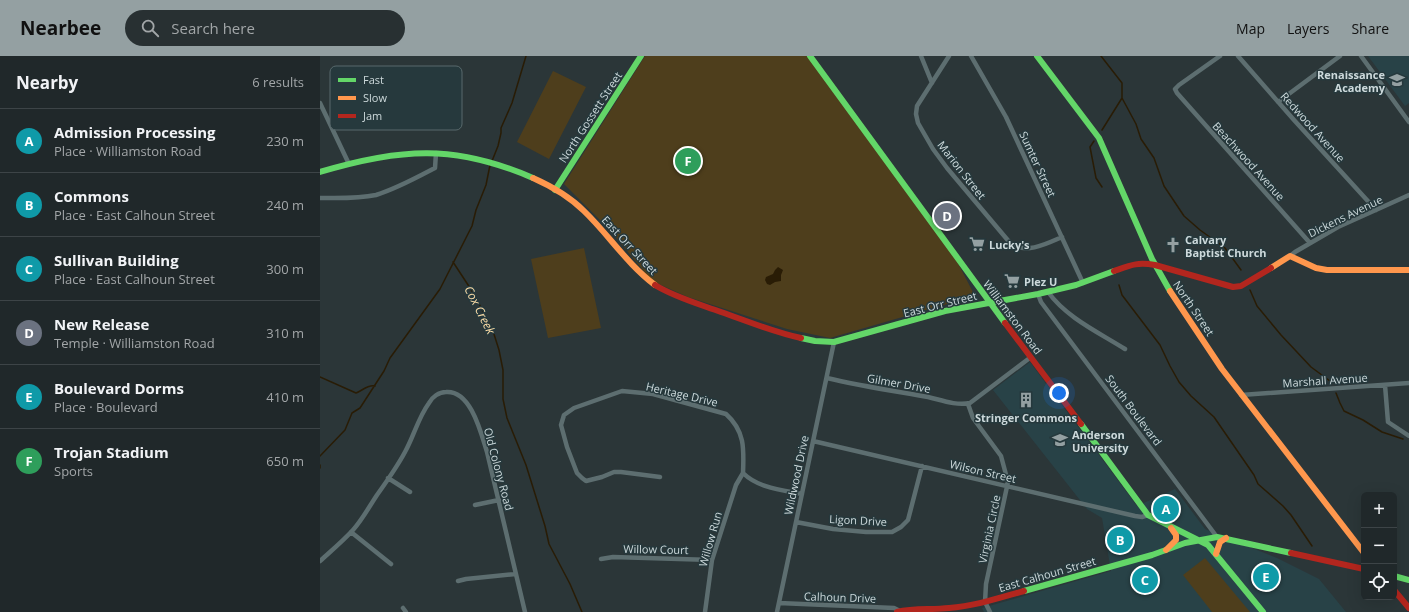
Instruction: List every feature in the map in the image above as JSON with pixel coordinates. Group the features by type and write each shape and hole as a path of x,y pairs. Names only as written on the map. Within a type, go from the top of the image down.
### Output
{"street":[{"name":"North Gossett Street","path":"555,190 641,56"},
{"name":"Williamston Road","path":"810,56 1148,515 1208,545 1263,612"},
{"path":"921,56 932,83"},
{"name":"Marion Street","path":"949,56 917,106 916,114 923,134 947,168 1011,244 1017,248 1032,248 1050,243 1062,237"},
{"name":"Sumter Street","path":"971,56 1006,117 1083,283"},
{"name":"North Street","path":"1037,56 1099,138 1165,283 1241,395 1361,549"},
{"name":"Beachwood Avenue","path":"1220,56 1179,85 1176,90 1181,99 1310,243"},
{"name":"Redwood Avenue","path":"1238,56 1376,210"},
{"path":"1278,102 1340,56"},
{"path":"1361,56 1409,122"},
{"path":"320,103 330,124"},
{"path":"333,130 348,162"},
{"name":"East Orr Street","path":"320,172 348,162 407,152 476,157 504,166 521,172 555,190 584,211 632,264 655,285 681,297 807,340 834,342 945,311 1048,292 1083,283 1132,264 1143,263 1156,265 1233,287 1241,286 1290,256"},
{"path":"320,198 342,199 365,197 377,194 435,168 436,153"},
{"name":"Dickens Avenue","path":"1290,256 1338,227 1409,195"},
{"path":"1290,256 1316,268 1327,270 1409,270"},
{"path":"1048,292 1063,309 1125,349"},
{"name":"South Boulevard","path":"1038,294 1041,302 1217,537"},
{"name":"Wildwood Drive","path":"777,612 834,342"},
{"path":"968,404 1031,357"},
{"name":"Gilmer Drive","path":"827,378 962,405 968,404"},
{"name":"Marshall Avenue","path":"1241,395 1409,383"},
{"path":"1385,385 1388,422 1409,436"},
{"name":"Heritage Drive","path":"660,477 614,472 602,477 586,480 582,478 577,474 561,425 564,415 574,408 622,391 653,394 708,408 726,414 734,421 739,430 744,457 743,473"},
{"name":"Old Colony Road","path":"320,561 351,532 406,451 430,401 439,394 455,392 464,398 476,421 487,452 525,612"},
{"name":"Virginia Circle","path":"968,404 973,418 1001,456 1008,482 986,584 985,602"},
{"name":"Wilson Street","path":"813,441 1135,516 1142,517 1148,515"},
{"name":"Ligon Drive","path":"796,522 833,529 892,532 901,527 908,520 922,466"},
{"path":"743,473 748,478 767,486 802,494"},
{"name":"Willow Run","path":"705,612 712,560 736,485 743,473"},
{"path":"388,478 410,492"},
{"path":"475,505 499,500"},
{"path":"1166,550 1175,543 1177,537 1169,526"},
{"path":"351,532 391,564"},
{"name":"East Calhoun Street","path":"898,611 909,608 949,608 985,602 1166,550 1185,543 1217,537 1361,568"},
{"path":"1216,554 1219,543 1222,539 1226,538"},
{"name":"Willow Court","path":"601,559 613,557 712,560"},
{"path":"458,581 466,578 516,574"},
{"path":"1397,577 1409,580"},
{"path":"1397,594 1409,608"},
{"path":"985,602 990,612"},
{"name":"Calhoun Drive","path":"779,603 894,608 898,611"}],"shaded area":[{"path":"645,56 810,56 950,248 975,296 830,338 787,329 688,297 652,281 609,229 564,184"},
{"name":"Renaissance Academy","path":"1368,56 1409,56 1409,103 1405,106"},
{"path":"553,71 586,87 549,159 517,142"},
{"path":"584,248 601,328 548,338 531,259"},
{"path":"778,267 783,270 781,281 770,285 767,284 765,280 766,277 773,274"},
{"name":"Anderson University","path":"1030,362 1137,506 1175,489 1205,529 1277,558 1319,579 1346,612 984,612 982,608 1111,571 1102,518 1087,509 993,390"},
{"path":"1205,558 1250,612 1212,612 1183,575"}],"waterway":[{"name":"Cox Creek","path":"492,161 498,146 501,128 512,103 526,56"},
{"path":"1101,56 1122,83 1122,98 1136,124 1141,139 1154,158 1164,186 1184,216 1225,248 1241,270"},
{"path":"1102,130 1122,98"},
{"path":"1094,141 1090,147 1096,178 1102,187"},
{"path":"320,456 345,430 352,413 360,408 384,371 390,358 440,289 472,226 476,210 486,185 490,165"},
{"name":"Cox Creek","path":"453,262 474,294 493,331 503,370 503,399 507,418 526,465 549,544 570,584 582,612"},
{"path":"1119,285 1122,295 1160,345 1179,382 1191,396 1214,417 1254,475 1258,484 1291,515 1312,546"},
{"path":"1250,290 1257,306 1281,335 1311,367 1330,381"},
{"path":"320,377 356,393 367,387 375,386"},
{"path":"1336,393 1344,411 1363,420 1382,432 1403,439"}],"traffic: fast":[{"path":"555,190 641,56"},
{"path":"810,56 1005,323"},
{"path":"1037,56 1099,138 1152,259 1170,291"},
{"path":"320,172 376,158 402,154 427,153 478,159 505,167 533,178"},
{"path":"801,338 815,341 834,342 945,311 1038,294 1076,285 1114,271"},
{"path":"1081,424 1148,515 1208,545 1263,612"},
{"path":"1024,591 1152,555 1185,543 1217,537 1291,553"},
{"path":"1397,577 1409,580"}],"traffic: slow":[{"path":"533,178 560,192 579,206 627,259 655,285"},
{"path":"1271,268 1290,256 1316,268 1327,270 1409,270"},
{"path":"1170,291 1222,369 1361,549"},
{"path":"1166,550 1176,540 1176,535 1171,528"},
{"path":"1216,554 1220,542 1226,538"}],"traffic: jam":[{"path":"1114,271 1134,265 1149,264 1233,287 1241,286 1271,268"},
{"path":"655,285 687,300 770,330 801,338"},
{"path":"1005,323 1081,424"},
{"path":"1291,553 1361,568"},
{"path":"897,612 959,607 1024,591"},
{"path":"1397,594 1409,608"}],"place":[{"name":"Renaissance Academy","path":"1397,80"},
{"name":"Trojan Stadium","path":"688,161"},
{"name":"New Release","path":"947,216"},
{"name":"Lucky's","path":"977,244"},
{"name":"Calvary Baptist Church","path":"1173,245"},
{"name":"Plez U","path":"1012,281"},
{"name":"Stringer Commons","path":"1026,400"},
{"name":"Anderson University","path":"1060,440"},
{"name":"Admission Processing","path":"1166,509"},
{"name":"Commons","path":"1120,540"},
{"name":"Boulevard Dorms","path":"1266,577"},
{"name":"Sullivan Building","path":"1145,580"}]}
